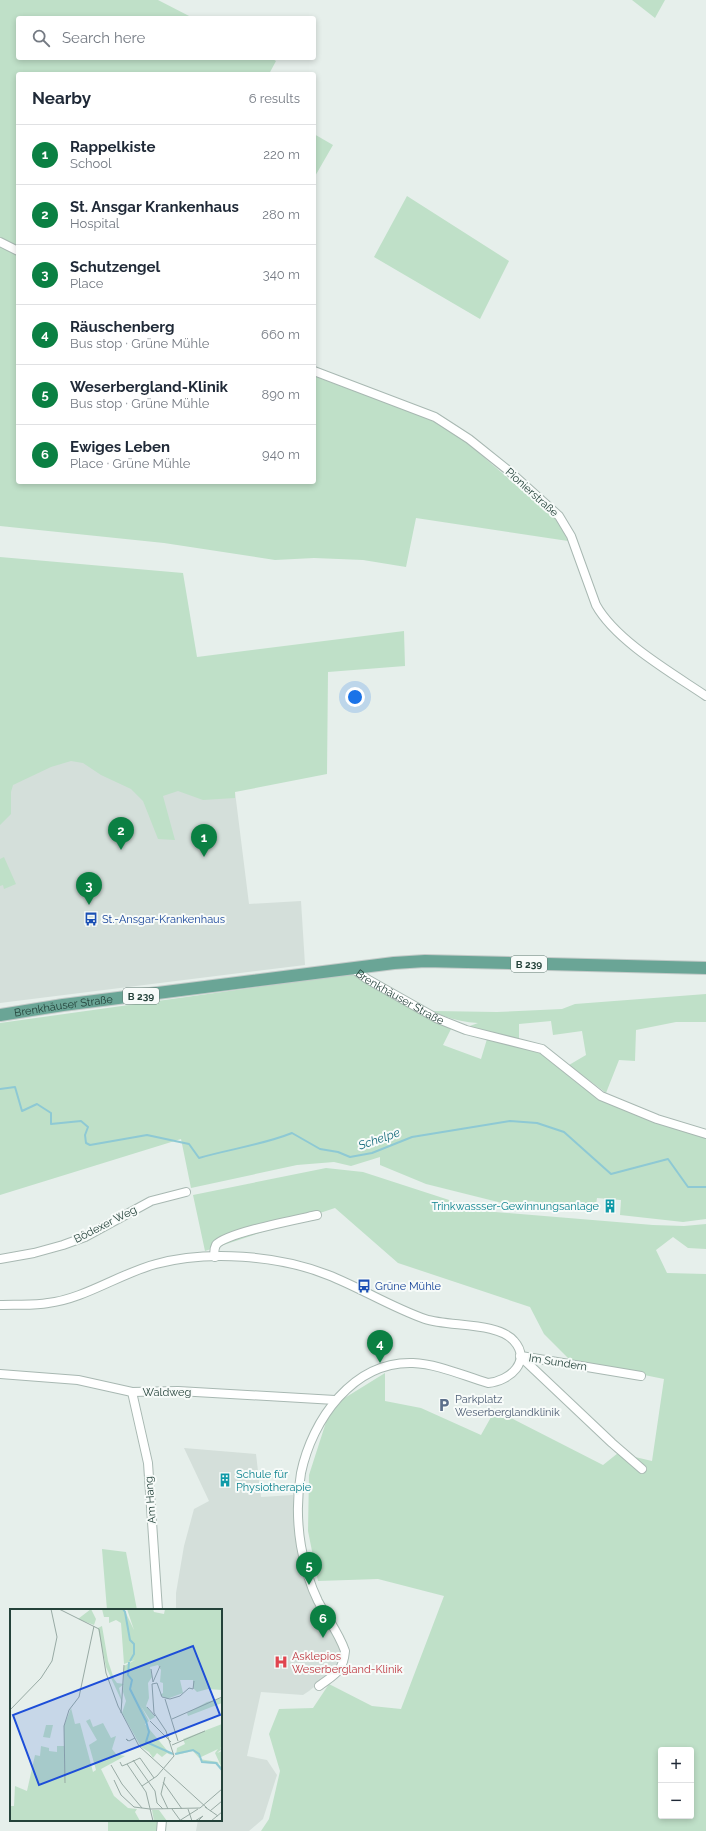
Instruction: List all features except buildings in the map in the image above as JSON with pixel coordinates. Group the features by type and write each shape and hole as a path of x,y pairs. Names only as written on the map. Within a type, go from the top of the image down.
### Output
{"main road":[{"name":"B 239","path":"352,968 425,960 706,968"},
{"name":"Brenkhäuser Straße","path":"0,1015 63,1005 352,968"}],"street":[{"path":"0,242 16,250"},
{"name":"Pionierstraße","path":"316,372 435,417 469,439 508,471 559,516 571,536 601,615 641,652 706,696"},
{"name":"Brenkhäuser Straße","path":"352,968 367,979 436,1018 466,1030 542,1050 601,1096 657,1119 706,1134"},
{"name":"Bödexer Weg","path":"0,1259 56,1247 84,1237 151,1201 186,1192"},
{"path":"215,1257 214,1251 217,1244 224,1240 249,1231 317,1215"},
{"path":"0,1305 48,1303 70,1297 157,1263 198,1257 240,1257 274,1261 319,1271 425,1319 453,1325 495,1330 510,1336 517,1345 520,1356 516,1371 509,1377 495,1383 488,1383 432,1366 412,1363 384,1368 359,1379 335,1400 323,1418 309,1449 301,1473 298,1501 301,1546 314,1590 345,1651 344,1662 340,1671 319,1686"},
{"name":"Im Sundern","path":"520,1356 642,1376"},
{"name":"Im Sundern","path":"520,1356 612,1444 642,1468"},
{"name":"Waldweg","path":"0,1374 78,1380 132,1392 178,1391 335,1400"},
{"name":"Am Hang","path":"132,1392 148,1463 158,1609"},
{"path":"161,1831 162,1821"}],"shaded area":[{"path":"0,675 235,792 249,904 301,901 305,965 0,1003"},
{"name":"Asklepios Weserbergland-Klinik","path":"184,1448 256,1454 261,1497 293,1495 300,1558 340,1644 341,1657 339,1667 303,1695 261,1692 247,1756 267,1760 277,1775 263,1819 249,1831 196,1831 198,1821 222,1821 222,1609 176,1609 176,1593 184,1546 194,1509 209,1501"}],"green space":[{"path":"0,0 158,0 189,16 16,16 16,60 276,61 270,72 16,72 16,484 316,484 316,377 429,419 458,435 559,522 568,541 416,518 406,567 363,560 314,558 275,560 164,543 0,526"},
{"path":"632,0 665,0 655,18"},
{"path":"316,135 333,145 316,175"},
{"path":"407,196 509,261 480,319 374,257"},
{"path":"0,557 183,573 197,657 404,631 405,666 328,672 327,774 235,792 235,798 203,800 178,791 163,796 175,840 158,839 143,801 131,789 101,775 83,763 71,761 51,767 13,785 11,792 11,814 0,825"},
{"path":"4,857 16,884 4,889 3,885 0,886 0,859"},
{"path":"351,974 451,1029 443,1045 481,1059 487,1039 540,1053 577,1083 600,1098 706,1136 706,1219 683,1222 620,1215 621,1200 597,1198 595,1211 558,1208 532,1201 510,1205 426,1184 380,1165 380,1157 351,1166 334,1162 297,1165 191,1188 181,1139 0,1195 0,1023"},
{"path":"706,994 706,1022 676,1022 636,1030 635,1061 619,1060 606,1093 569,1065 586,1055 582,1031 553,1035 551,1021 519,1024 519,1039 467,1027 478,1023 455,1020 433,1011 497,1012 562,1009 575,1004"},
{"path":"326,1168 363,1172 483,1211 653,1225 684,1226 706,1224 706,1249 688,1248 673,1237 656,1250 667,1273 706,1274 706,1831 261,1831 269,1819 280,1771 269,1734 279,1709 313,1708 329,1684 372,1706 401,1709 444,1596 378,1579 318,1581 308,1531 309,1475 327,1419 343,1399 385,1373 385,1401 421,1408 481,1435 495,1410 603,1465 618,1453 652,1461 664,1379 570,1360 544,1334 530,1307 398,1263 335,1208 205,1251 193,1195"},
{"path":"102,1549 126,1552 137,1609 107,1609"},
{"path":"108,1821 159,1821 157,1831 108,1831"}],"waterway":[{"name":"Schelpe","path":"0,1089 15,1087 22,1111 37,1104 51,1113 51,1124 81,1121 88,1127 85,1135 86,1143 90,1145 147,1135 189,1144 199,1158 269,1141 292,1133 320,1149 338,1152 350,1157 372,1153 412,1137 510,1121 537,1123 564,1132 611,1174 668,1159 688,1187 706,1187"}],"place":[{"name":"St. Ansgar Krankenhaus","path":"121,850"},
{"name":"Rappelkiste","path":"204,857"},
{"name":"Schutzengel","path":"89,905"},
{"name":"St.-Ansgar-Krankenhaus","path":"91,919"},
{"name":"Trinkwassser-Gewinnungsanlage","path":"610,1206"},
{"name":"Grüne Mühle","path":"364,1286"},
{"name":"Räuschenberg","path":"380,1363"},
{"name":"Parkplatz Weserberglandklinik","path":"444,1405"},
{"name":"Schule für Physiotherapie","path":"225,1480"},
{"name":"Weserbergland-Klinik","path":"309,1585"},
{"name":"Ewiges Leben","path":"323,1638"},
{"name":"Asklepios Weserbergland-Klinik","path":"281,1662"}]}
